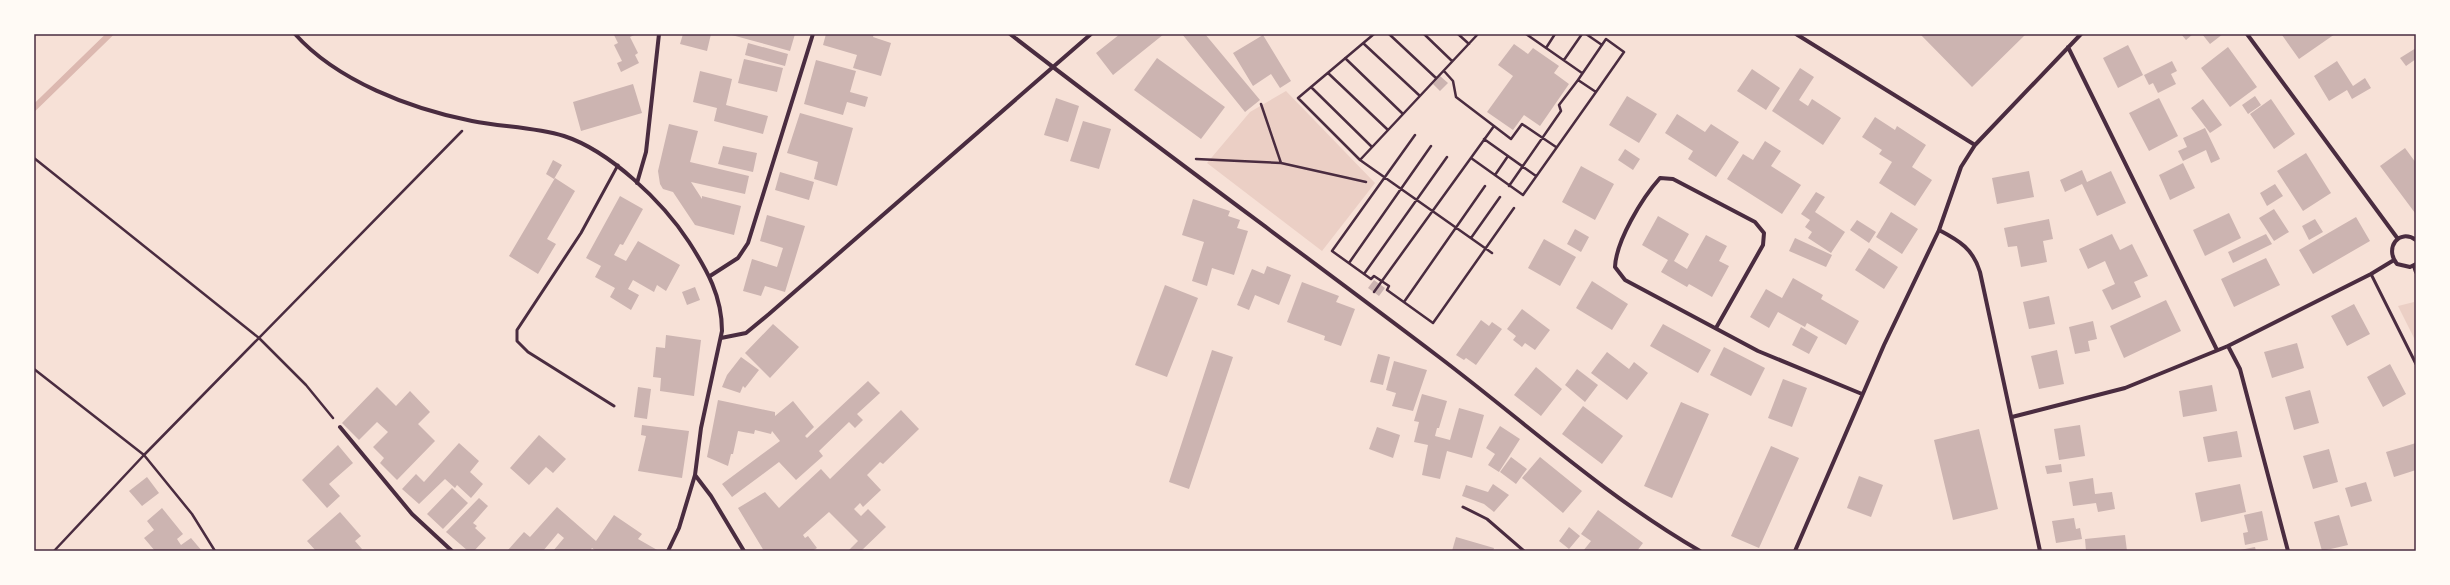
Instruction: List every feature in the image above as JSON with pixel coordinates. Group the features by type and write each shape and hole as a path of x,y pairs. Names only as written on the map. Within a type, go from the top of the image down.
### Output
{"street":[{"path":"295,34 319,56 377,92 409,105 472,121 523,128 564,137 598,152 618,165 680,229 710,276 722,316 721,338 701,428 695,475 680,528 668,551"},
{"path":"637,183 646,152 659,34"},
{"path":"710,276 738,258 748,243 813,34"},
{"path":"1010,34 1442,359 1595,482 1646,519 1700,551"},
{"path":"721,338 746,333 1091,34"},
{"path":"1796,34 1975,145"},
{"path":"1795,551 1862,394 1939,230 1961,167 1975,145 2081,34"},
{"path":"2248,34 2398,239"},
{"path":"2068,47 2217,350"},
{"path":"1716,328 1763,245 1764,233 1755,222 1748,218 1674,179 1660,178 1649,190 1616,253 1615,267 1625,280 1758,351 1862,394"},
{"path":"1939,230 1962,242 1977,261 2040,551"},
{"path":"2416,240 2405,236 2398,239 2393,245 2391,252 2394,260 2404,267 2415,265 2416,272"},
{"path":"2012,417 2125,388 2228,346 2371,274 2394,260"},
{"path":"2228,346 2240,369 2288,551"},
{"path":"340,427 412,514 452,551"},
{"path":"695,475 711,496 744,551"}],"lane":[{"path":"614,406 528,352 517,341 516,330 581,233 618,165"},
{"path":"2371,274 2416,364"},
{"path":"1463,506 1487,519 1524,551"}],"path":[{"path":"1374,34 1298,98 1360,160 1492,253"},
{"path":"1389,34 1436,78"},
{"path":"1424,34 1452,61"},
{"path":"1458,34 1469,44"},
{"path":"1360,160 1478,34"},
{"path":"1527,34 1582,73"},
{"path":"1546,48 1555,34"},
{"path":"1564,60 1582,34"},
{"path":"1586,34 1602,45"},
{"path":"1471,158 1509,186 1523,195 1624,52 1606,40 1559,105 1561,111 1509,186"},
{"path":"1363,43 1420,96"},
{"path":"1345,58 1403,114"},
{"path":"1444,71 1453,81 1456,97 1511,139 1522,124 1556,147"},
{"path":"1328,73 1388,130"},
{"path":"1578,80 1596,92"},
{"path":"1311,87 1372,147"},
{"path":"1261,104 1281,163"},
{"path":"54,551 144,455 472,121"},
{"path":"1374,292 1494,126"},
{"path":"1415,135 1332,251 1371,279 1374,276 1382,281 1389,286 1387,290 1433,323 1514,208"},
{"path":"1484,139 1536,176"},
{"path":"1349,263 1431,146"},
{"path":"1495,176 1508,156"},
{"path":"1364,274 1447,157"},
{"path":"34,158 259,338 306,385 340,427"},
{"path":"1196,159 1281,163 1366,182"},
{"path":"1404,302 1485,186"},
{"path":"1471,238 1500,197"},
{"path":"34,369 144,455 183,502 215,551"}],"shaded area":[{"path":"1286,91 1375,183 1322,251 1207,163 1250,112"},
{"path":"2414,302 2416,342 2398,306"}],"building":[{"path":"636,34 630,37 638,53 635,55 639,63 621,72 617,63 622,61 614,45 618,43 614,35"},
{"path":"683,34 711,34 707,51 680,44"},
{"path":"728,34 795,34 790,51"},
{"path":"826,34 874,34 873,37 891,43 881,76 853,68 857,55 823,45"},
{"path":"1120,34 1164,34 1113,75 1096,53"},
{"path":"1182,34 1205,34 1260,100 1245,112"},
{"path":"1920,34 2026,34 1972,87"},
{"path":"2181,34 2193,34 2186,40"},
{"path":"2202,34 2223,34 2210,44"},
{"path":"2335,34 2299,59 2282,35"},
{"path":"1263,35 1291,81 1280,88 1271,74 1253,86 1233,53"},
{"path":"748,43 788,54 785,66 745,55"},
{"path":"1514,44 1528,54 1533,48 1559,66 1554,73 1569,84 1540,126 1524,115 1513,130 1487,112 1513,76 1498,65"},
{"path":"2128,45 2143,75 2118,88 2103,58"},
{"path":"2228,47 2257,87 2230,107 2201,68"},
{"path":"2416,48 2416,59 2406,66 2400,58"},
{"path":"1157,58 1225,107 1201,139 1134,90"},
{"path":"744,59 783,68 777,92 738,83"},
{"path":"816,60 856,71 850,92 868,97 865,107 847,102 843,115 804,104"},
{"path":"2172,61 2177,71 2171,74 2176,84 2158,93 2153,83 2149,85 2144,75"},
{"path":"2337,61 2353,86 2365,78 2371,88 2352,99 2347,90 2329,101 2314,76"},
{"path":"1800,68 1814,77 1799,100 1808,106 1812,99 1841,118 1823,145 1772,111"},
{"path":"1752,69 1780,88 1766,110 1737,91"},
{"path":"700,71 732,79 726,105 768,116 763,134 714,121 717,108 693,102"},
{"path":"1440,76 1448,83 1440,91 1433,84"},
{"path":"633,84 642,113 581,131 573,102"},
{"path":"1627,96 1657,114 1639,143 1609,125"},
{"path":"2255,96 2261,105 2248,114 2242,105"},
{"path":"1056,98 1079,106 1068,142 1044,135"},
{"path":"2159,98 2178,136 2149,151 2129,113"},
{"path":"2203,99 2222,125 2210,133 2191,108"},
{"path":"2271,99 2295,134 2274,149 2250,114"},
{"path":"800,113 853,128 837,186 814,179 818,162 787,153"},
{"path":"1677,114 1705,132 1711,124 1739,142 1716,177 1688,159 1693,151 1665,133"},
{"path":"1875,117 1895,130 1897,126 1926,145 1912,167 1932,180 1915,206 1879,183 1892,162 1879,154 1882,150 1862,137"},
{"path":"1083,121 1111,129 1099,169 1070,161"},
{"path":"669,124 698,131 690,162 749,176 745,194 691,182 702,199 702,196 741,206 734,235 695,225 673,192 663,189 660,184 658,171"},
{"path":"2205,128 2220,159 2211,163 2206,150 2183,161 2178,151 2187,147 2183,138"},
{"path":"1765,141 1781,151 1771,166 1801,185 1782,214 1727,179 1743,154 1753,160"},
{"path":"723,146 757,153 753,172 718,164"},
{"path":"2405,148 2416,163 2415,213 2380,166"},
{"path":"1625,149 1640,159 1633,170 1618,160"},
{"path":"2306,153 2331,193 2303,211 2277,171"},
{"path":"553,160 562,165 554,179 546,174"},
{"path":"2183,163 2195,188 2170,200 2159,175"},
{"path":"1581,166 1614,184 1595,220 1562,202"},
{"path":"2082,170 2087,182 2111,171 2126,203 2097,216 2082,184 2065,192 2060,180"},
{"path":"2029,171 2034,197 1997,204 1992,178"},
{"path":"780,172 814,182 809,200 775,190"},
{"path":"555,178 575,191 547,239 556,244 538,274 509,256"},
{"path":"2275,184 2283,196 2267,206 2260,193"},
{"path":"1816,192 1825,197 1815,212 1845,232 1831,253 1808,238 1812,232 1805,227 1810,220 1801,214"},
{"path":"620,196 643,209 623,245 620,244 614,255 626,261 638,241 680,265 666,291 657,285 654,292 633,280 628,289 639,295 631,310 610,297 615,288 595,277 601,266 586,258"},
{"path":"1193,199 1230,211 1228,216 1240,220 1237,228 1248,231 1234,275 1212,268 1207,286 1192,281 1204,242 1182,235"},
{"path":"2274,209 2289,232 2274,241 2259,218"},
{"path":"1891,212 1918,229 1902,254 1876,237"},
{"path":"2229,213 2241,238 2205,256 2193,230"},
{"path":"767,215 805,226 785,292 765,286 761,296 743,291 752,259 777,267 783,248 760,241"},
{"path":"1658,216 1689,234 1674,261 1687,269 1706,235 1727,246 1719,261 1729,266 1712,297 1689,284 1687,287 1661,272 1668,260 1642,245"},
{"path":"2356,217 2370,241 2313,274 2299,250"},
{"path":"2049,219 2053,239 2043,241 2047,262 2021,267 2017,246 2008,247 2004,228"},
{"path":"2315,219 2323,232 2309,240 2302,226"},
{"path":"1857,220 1876,232 1869,243 1850,230"},
{"path":"1575,229 1589,237 1581,252 1567,244"},
{"path":"2112,234 2120,250 2132,244 2148,276 2134,282 2141,297 2112,310 2102,290 2115,284 2105,261 2088,269 2079,249"},
{"path":"2266,234 2272,244 2233,263 2228,252"},
{"path":"1795,238 1832,255 1826,267 1789,251"},
{"path":"1544,239 1576,257 1560,286 1528,268"},
{"path":"1869,248 1898,267 1884,289 1855,270"},
{"path":"2266,258 2280,285 2234,307 2221,279"},
{"path":"1267,266 1291,275 1279,305 1255,295 1249,310 1237,305 1252,269 1264,274"},
{"path":"1793,278 1823,295 1821,299 1859,321 1846,345 1807,323 1805,327 1778,312 1769,328 1750,317 1766,289 1782,298"},
{"path":"1374,280 1385,288 1379,296 1368,288"},
{"path":"1592,281 1628,304 1612,330 1576,308"},
{"path":"1302,282 1339,296 1336,302 1355,309 1341,346 1324,340 1325,336 1287,322"},
{"path":"1165,285 1198,298 1167,377 1135,365"},
{"path":"695,287 700,300 687,305 682,292"},
{"path":"2049,296 2055,324 2029,329 2023,302"},
{"path":"2166,300 2181,331 2124,358 2110,326"},
{"path":"2354,304 2370,334 2347,346 2331,316"},
{"path":"1522,309 1550,330 1535,350 1525,343 1522,347 1513,340 1516,336 1507,329"},
{"path":"1481,320 1489,326 1492,322 1502,329 1476,365 1466,358 1464,360 1456,355"},
{"path":"2093,321 2097,339 2088,341 2090,351 2075,354 2069,327"},
{"path":"773,324 799,347 770,378 745,353"},
{"path":"1663,324 1711,350 1698,373 1650,346"},
{"path":"1801,327 1818,337 1809,354 1792,345"},
{"path":"666,335 701,340 694,396 660,391 661,378 653,377 656,347 665,348"},
{"path":"2297,343 2304,368 2272,378 2264,352"},
{"path":"1724,347 1765,368 1751,396 1710,375"},
{"path":"1212,350 1233,357 1189,489 1169,482"},
{"path":"2057,350 2064,384 2039,389 2031,356"},
{"path":"1607,352 1629,369 1634,362 1648,373 1627,400 1591,373"},
{"path":"1378,354 1390,357 1383,385 1370,382"},
{"path":"741,357 759,370 745,388 743,386 740,393 722,387 727,375"},
{"path":"1394,361 1427,370 1413,411 1392,406 1396,393 1386,390"},
{"path":"2390,364 2406,394 2383,407 2367,377"},
{"path":"1536,367 1562,389 1541,416 1514,395"},
{"path":"1577,369 1598,385 1585,402 1565,385"},
{"path":"1783,379 1807,388 1792,427 1768,418"},
{"path":"868,381 880,393 857,414 863,420 855,428 849,422 819,451 823,456 796,480 779,462 732,497 722,484 780,441 772,431 771,434 755,430 754,434 738,431 733,454 731,454 728,466 707,457 718,400 775,412 775,416 793,401 814,427 805,436 807,438"},
{"path":"2212,385 2217,411 2183,417 2179,391"},
{"path":"377,387 396,406 410,391 430,412 418,424 435,441 397,480 380,463 384,458 373,447 388,432 377,422 359,440 342,423"},
{"path":"638,387 651,389 647,419 634,417"},
{"path":"2310,390 2319,423 2294,430 2285,397"},
{"path":"1422,394 1447,401 1435,436 1450,440 1459,408 1484,415 1472,458 1447,451 1440,479 1422,475 1428,445 1414,442 1419,422 1414,421"},
{"path":"1681,402 1709,414 1672,498 1644,486"},
{"path":"1583,406 1623,436 1602,464 1562,434"},
{"path":"901,410 919,429 883,464 880,462 867,475 881,490 863,507 860,503 854,509 861,516 868,509 886,527 861,551 848,551 858,541 829,512 803,535 805,538 808,536 817,548 812,551 764,551 738,508 765,492 779,508 821,469 830,479"},
{"path":"642,425 689,431 682,478 638,471 646,436 641,435"},
{"path":"2080,425 2085,456 2059,460 2054,429"},
{"path":"1500,426 1520,439 1499,472 1488,465 1495,454 1486,448"},
{"path":"1377,427 1400,435 1393,458 1369,449"},
{"path":"1979,429 1998,509 1953,520 1934,440"},
{"path":"2237,431 2242,457 2208,462 2203,437"},
{"path":"539,435 566,459 553,473 546,467 529,485 510,468"},
{"path":"459,443 479,461 470,472 483,484 471,498 457,485 455,488 445,479 419,504 402,489 416,474 424,482"},
{"path":"2416,443 2416,470 2394,477 2386,452"},
{"path":"338,445 353,463 329,484 340,496 327,508 302,480"},
{"path":"1771,446 1799,458 1759,548 1731,536"},
{"path":"2329,449 2338,482 2313,489 2303,456"},
{"path":"1511,457 1527,469 1516,484 1500,472"},
{"path":"1540,457 1582,491 1563,513 1522,478"},
{"path":"2061,464 2062,472 2047,474 2045,466"},
{"path":"1859,476 1883,485 1871,517 1847,508"},
{"path":"147,477 159,493 142,506 129,491"},
{"path":"2093,478 2095,494 2112,492 2115,509 2098,512 2096,503 2073,506 2069,482"},
{"path":"2366,482 2372,501 2351,507 2345,488"},
{"path":"1493,484 1509,495 1494,512 1484,504 1462,496 1466,485 1488,492"},
{"path":"2240,484 2246,512 2201,522 2195,493"},
{"path":"452,488 468,503 443,529 427,514"},
{"path":"479,498 488,506 473,523 477,526 475,528 486,538 474,551 468,551 446,532"},
{"path":"557,507 596,541 614,515 642,534 638,539 659,551 596,551 592,548 590,551 553,551 564,538 558,533 543,551 507,551 524,532 530,537"},
{"path":"162,508 183,534 177,539 181,545 191,538 202,551 155,551 144,538 154,530 147,521"},
{"path":"1598,510 1643,543 1637,551 1583,551 1591,541 1581,534"},
{"path":"2262,511 2268,540 2245,545 2243,533 2248,532 2244,515"},
{"path":"340,512 361,536 355,541 362,549 359,551 316,551 307,541"},
{"path":"2339,515 2348,545 2322,551 2314,522"},
{"path":"2074,518 2076,529 2080,528 2082,539 2056,543 2052,521"},
{"path":"1569,527 1580,536 1569,549 1559,541"},
{"path":"2125,535 2127,551 2086,551 2085,539"},
{"path":"1456,537 1494,548 1493,551 1452,551"},
{"path":"2255,547 2256,551 2240,551 2240,550"}],"waterway":[{"path":"34,108 110,34"}]}
